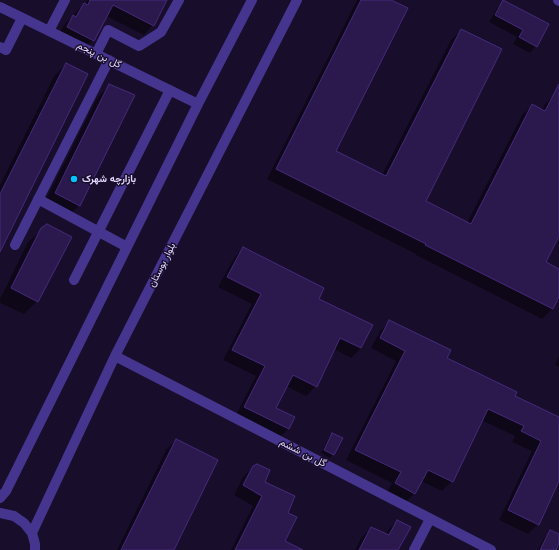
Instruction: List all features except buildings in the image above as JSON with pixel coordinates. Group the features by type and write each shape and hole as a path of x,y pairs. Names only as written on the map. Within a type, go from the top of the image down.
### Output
{"street":[{"path":"50,31 66,0"},
{"path":"96,54 108,30 139,46 161,32 179,0"},
{"path":"0,498 6,491 198,104 252,0"},
{"name":"بلوار بوستان","path":"32,533 116,356 297,0"},
{"name":"گل بن پنجم","path":"0,7 198,104"},
{"path":"0,47 6,50 22,18"},
{"path":"15,245 109,60"},
{"path":"74,280 170,90"},
{"path":"38,199 127,247"},
{"name":"گل بن ششم","path":"116,356 491,550"},
{"path":"0,513 14,516 24,523 32,533 35,550"},
{"path":"414,550 430,518"}],"place":[{"name":"بازارچه شهرک","path":"74,179"}]}
